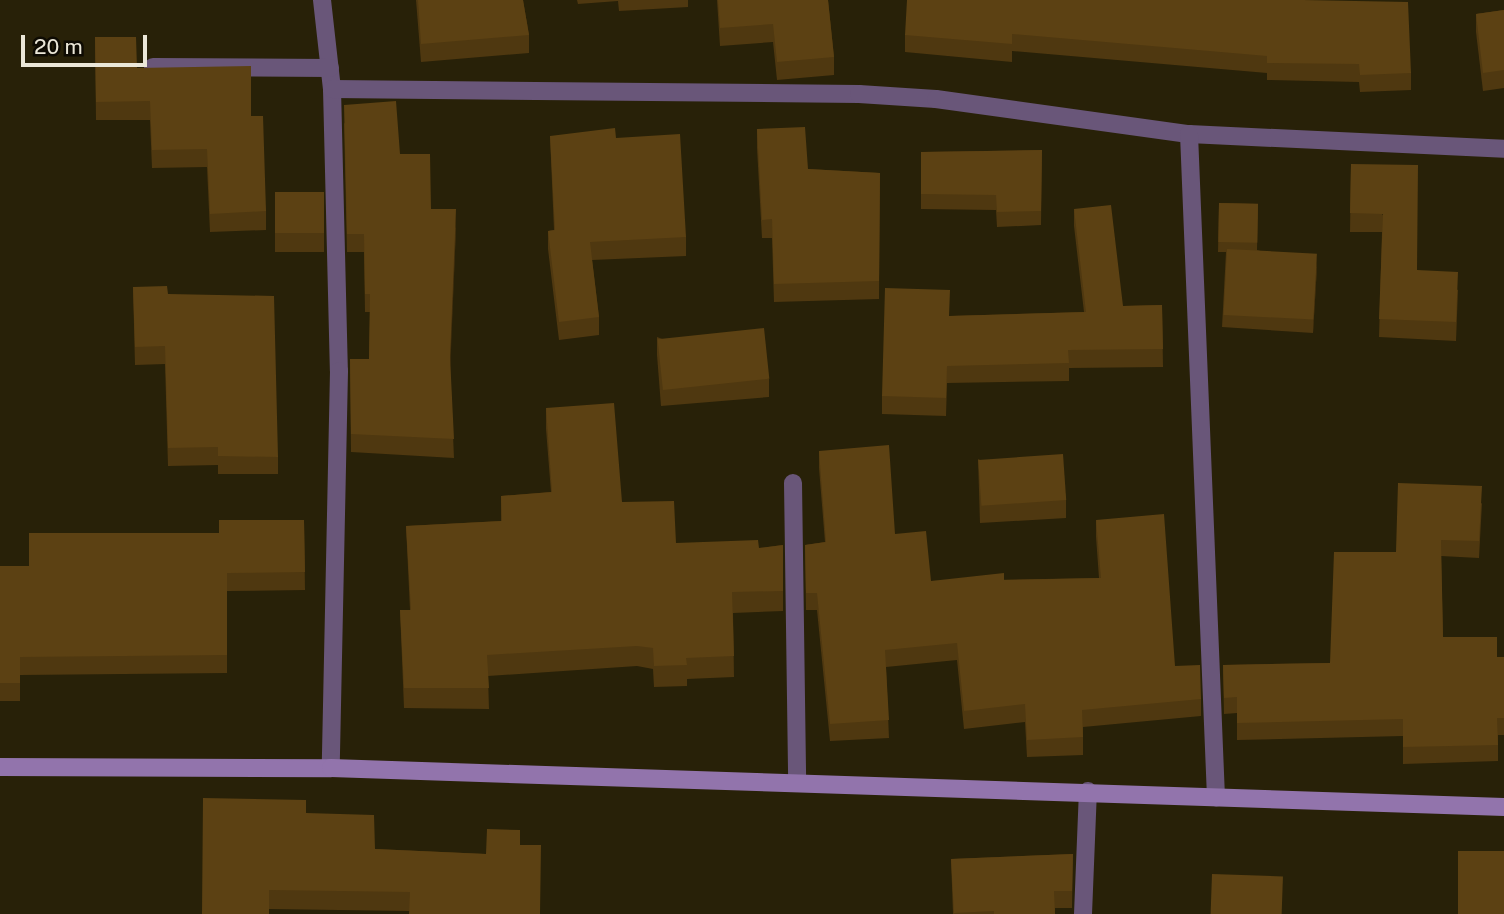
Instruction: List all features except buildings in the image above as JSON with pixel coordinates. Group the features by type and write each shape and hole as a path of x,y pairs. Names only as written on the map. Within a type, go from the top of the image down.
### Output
{"street":[{"path":"322,0 332,89 339,371 331,768"},
{"path":"153,67 330,68"},
{"path":"332,89 859,94 936,99 1189,134 1504,149"},
{"path":"1189,134 1216,797"},
{"path":"793,483 797,782"},
{"path":"0,767 331,768 1088,791 1504,807"},
{"path":"1083,914 1088,791"}]}
